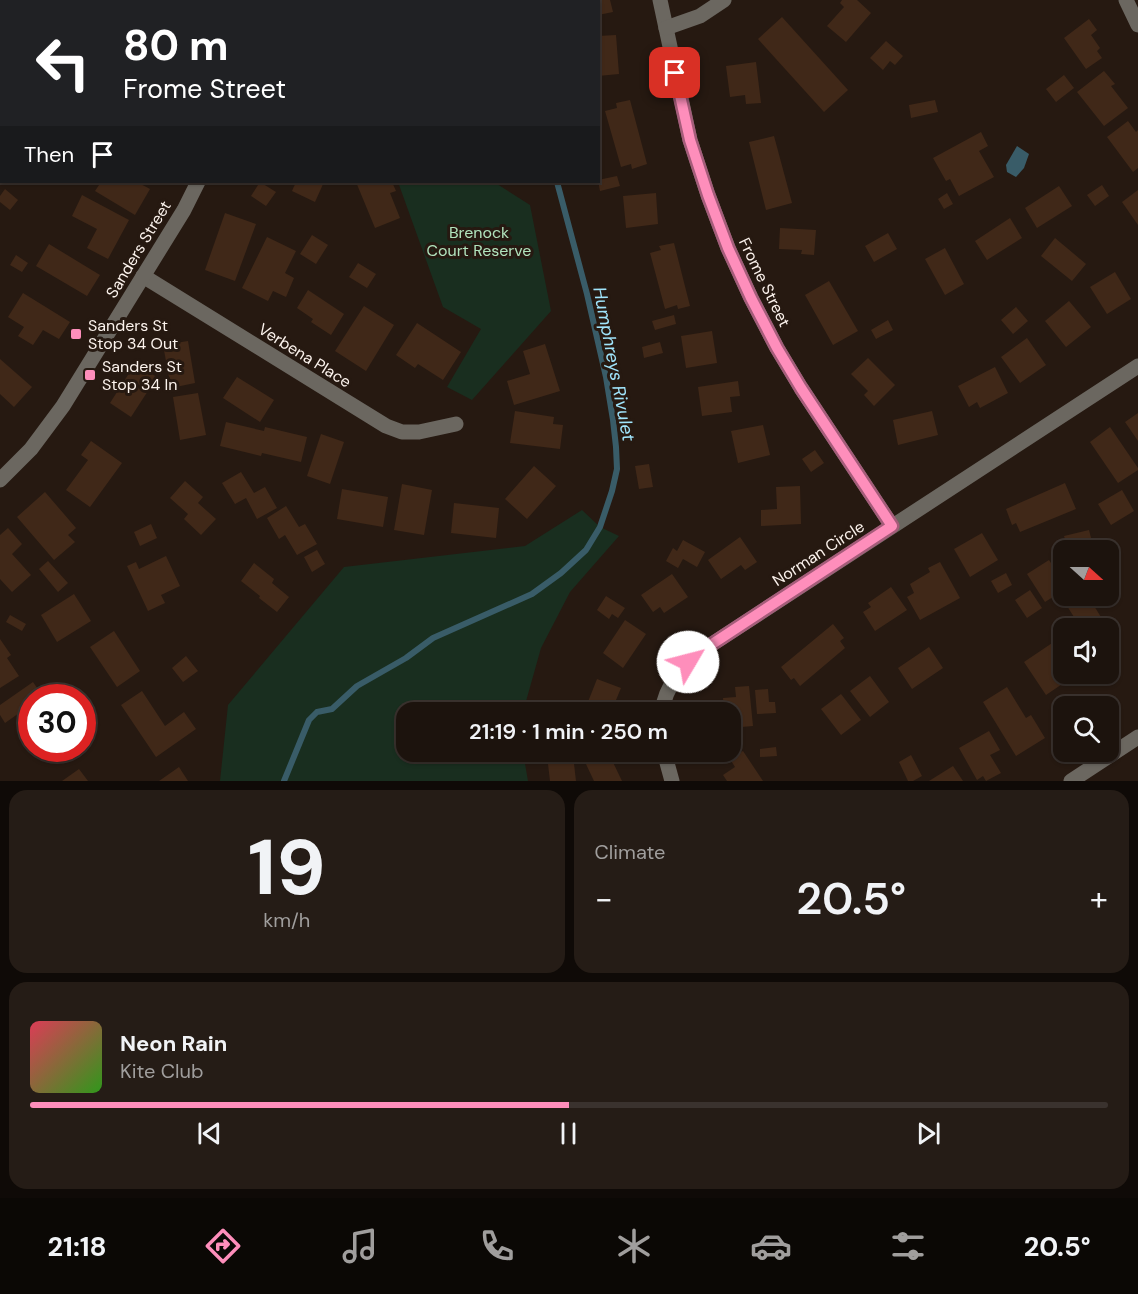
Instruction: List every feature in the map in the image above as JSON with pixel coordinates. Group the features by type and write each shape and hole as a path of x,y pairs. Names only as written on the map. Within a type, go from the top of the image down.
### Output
{"street":[{"name":"Frome Street","path":"660,0 690,140 728,248 777,348 892,526"},
{"path":"666,28 700,16 724,0"},
{"path":"1126,0 1138,25"},
{"name":"Sanders Street","path":"0,480 31,449 63,406 197,183"},
{"name":"Verbena Place","path":"143,276 386,426 402,432 419,432 456,424"},
{"name":"Norman Circle","path":"665,702 677,675 703,650 1138,366"},
{"path":"1071,781 1138,737"},
{"path":"667,762 672,781"}],"green space":[{"name":"Brenock Court Reserve","path":"398,183 496,183 530,205 551,311 472,400 447,387 481,329 443,307"},
{"path":"582,510 600,527 619,536 570,592 541,648 526,702 396,702 396,762 525,762 528,781 220,781 228,705 344,567 525,546"}],"water":[{"path":"1017,146 1029,154 1024,168 1016,177 1007,172 1006,165"}],"building":[{"path":"600,0 610,0 613,12 600,15"},
{"path":"842,0 857,0 871,13 846,42 827,26 844,7 840,3"},
{"path":"782,17 848,90 824,112 758,39"},
{"path":"1089,19 1097,30 1091,35 1100,48 1097,51 1102,58 1086,69 1064,38"},
{"path":"616,35 619,74 600,76 600,36"},
{"path":"886,41 903,56 895,65 890,61 883,70 870,58"},
{"path":"756,62 761,103 746,104 745,95 730,97 726,66"},
{"path":"1104,71 1115,84 1111,86 1128,108 1104,126 1077,92"},
{"path":"1064,75 1074,88 1056,102 1046,89"},
{"path":"630,100 647,164 632,169 631,164 621,167 605,111 617,108 616,103"},
{"path":"935,100 938,112 911,118 909,105"},
{"path":"1128,121 1136,132 1138,130 1138,168 1133,172 1107,137"},
{"path":"981,132 988,146 979,151 994,177 959,196 950,179 946,181 933,158"},
{"path":"774,136 792,203 766,210 749,142"},
{"path":"617,176 620,186 600,191 600,180"},
{"path":"100,183 139,183 150,189 135,215 95,191"},
{"path":"259,183 276,192 266,206 251,196"},
{"path":"296,183 324,183 315,202 292,191"},
{"path":"356,183 392,183 396,191 390,193 400,218 375,228"},
{"path":"1102,185 1109,196 1095,206 1087,195"},
{"path":"1059,186 1072,206 1037,228 1025,208"},
{"path":"5,189 18,200 10,210 0,202 0,196"},
{"path":"1138,190 1138,225 1122,202"},
{"path":"656,193 658,224 626,228 623,196"},
{"path":"947,193 953,204 944,209 938,199"},
{"path":"82,195 129,220 108,259 87,248 97,229 72,216"},
{"path":"225,213 256,224 235,281 205,270"},
{"path":"1010,218 1022,238 987,260 975,241"},
{"path":"780,228 816,230 814,255 801,254 802,250 779,249"},
{"path":"888,233 897,249 874,262 865,246"},
{"path":"312,235 328,245 316,264 300,254"},
{"path":"267,237 296,251 285,273 294,278 286,297 273,291 268,301 242,288"},
{"path":"1055,238 1086,264 1072,281 1041,256"},
{"path":"674,243 690,306 678,309 677,305 665,309 650,253 661,250 659,246"},
{"path":"49,244 100,275 87,296 36,266"},
{"path":"945,248 964,284 945,295 925,259"},
{"path":"16,255 28,263 22,272 10,265"},
{"path":"358,263 376,274 367,288 349,277"},
{"path":"1115,272 1131,299 1107,314 1090,287"},
{"path":"829,281 858,331 833,345 805,295"},
{"path":"308,290 344,314 331,335 311,322 313,319 297,308"},
{"path":"23,293 70,322 59,339 43,330 33,345 18,336 24,327 8,317"},
{"path":"1069,301 1091,327 1066,347 1045,321"},
{"path":"364,306 394,325 366,371 335,351"},
{"path":"1016,307 1028,321 1013,334 1001,320"},
{"path":"674,315 676,324 655,330 652,321"},
{"path":"888,320 893,330 876,339 871,330"},
{"path":"417,323 461,352 443,380 418,364 415,368 396,355"},
{"path":"712,331 717,363 686,368 681,336"},
{"path":"1027,338 1046,365 1020,383 1001,357"},
{"path":"188,341 195,383 171,388 163,345"},
{"path":"660,342 663,353 644,358 642,347"},
{"path":"545,344 560,391 514,405 507,381 530,374 523,351"},
{"path":"868,358 895,385 874,406 864,395 868,391 851,374"},
{"path":"0,359 32,387 14,407 0,394"},
{"path":"135,364 157,377 131,417 110,403"},
{"path":"995,367 1008,393 980,408 977,402 969,407 958,386"},
{"path":"237,377 274,400 260,422 223,398"},
{"path":"738,381 740,396 730,397 732,412 702,416 698,387"},
{"path":"198,393 206,435 180,440 173,397"},
{"path":"515,411 554,417 553,424 563,425 560,449 510,443"},
{"path":"932,411 938,435 898,445 893,420"},
{"path":"1138,413 1138,441 1125,422"},
{"path":"226,422 264,431 265,427 307,437 301,462 262,453 261,456 220,446"},
{"path":"763,425 770,455 738,463 731,431"},
{"path":"1110,427 1138,468 1118,483 1090,442"},
{"path":"321,434 344,442 330,484 307,476"},
{"path":"91,441 122,463 90,507 66,490 88,460 81,455"},
{"path":"815,450 824,463 811,472 802,459"},
{"path":"649,464 653,487 639,489 635,466"},
{"path":"534,466 556,486 527,519 505,499"},
{"path":"241,472 254,493 265,487 277,508 257,519 246,498 235,504 222,483"},
{"path":"185,481 203,497 198,503 216,519 201,535 184,519 188,514 170,498"},
{"path":"1065,483 1076,509 1020,532 1016,523 1012,525 1006,509"},
{"path":"402,484 432,490 424,535 394,530"},
{"path":"800,486 801,524 761,526 761,510 777,509 776,487"},
{"path":"342,489 388,497 383,527 337,519"},
{"path":"1122,490 1134,511 1111,525 1098,504"},
{"path":"45,492 76,528 68,535 75,542 54,560 17,517"},
{"path":"454,503 499,508 496,538 451,533"},
{"path":"286,506 299,527 305,524 317,544 297,555 285,535 279,539 267,518"},
{"path":"151,524 157,538 140,546 134,532"},
{"path":"8,528 22,544 12,554 31,575 12,592 0,579 0,535"},
{"path":"1089,530 1092,540 1065,540 1064,536"},
{"path":"982,533 998,560 970,577 954,549"},
{"path":"740,537 757,562 745,570 741,565 721,579 708,560"},
{"path":"683,540 705,552 697,567 683,559 678,568 666,561 673,548 677,551"},
{"path":"317,550 325,564 312,572 304,557"},
{"path":"166,556 180,586 161,595 165,603 148,611 127,566 136,562 139,569"},
{"path":"1049,560 1053,566 1053,597 1045,602 1027,574"},
{"path":"48,561 68,583 58,592 39,569"},
{"path":"940,562 960,598 920,620 907,597 914,593 910,584 930,572 928,568"},
{"path":"254,563 274,579 272,583 289,597 277,612 241,581"},
{"path":"1006,573 1012,585 998,593 991,581"},
{"path":"672,574 688,597 664,613 660,607 653,612 641,595"},
{"path":"891,587 907,610 875,631 863,612 871,607 868,603"},
{"path":"1030,590 1042,608 1027,618 1015,600"},
{"path":"74,594 91,621 57,642 41,615"},
{"path":"606,596 625,608 618,618 612,614 609,619 597,610"},
{"path":"1067,606 1094,606 1102,618 1075,618"},
{"path":"10,615 26,624 22,631 6,622"},
{"path":"625,620 646,634 623,668 603,653"},
{"path":"833,624 844,638 840,641 845,648 800,686 794,678 791,680 781,667"},
{"path":"114,631 140,671 117,687 90,647"},
{"path":"0,639 11,655 7,658 19,676 0,688"},
{"path":"1053,642 1053,684 1062,684 1046,695 1024,662"},
{"path":"929,647 943,668 912,689 898,668"},
{"path":"186,656 198,671 183,682 172,668"},
{"path":"870,676 889,702 870,717 850,691"},
{"path":"597,679 621,688 615,702 588,702"},
{"path":"749,686 753,726 741,727 741,702 723,702 723,698 736,697 735,687"},
{"path":"1007,687 1026,718 1031,715 1045,738 1016,756 983,702"},
{"path":"768,689 769,702 775,702 776,713 757,714 755,690"},
{"path":"142,691 165,726 184,712 196,729 156,757 121,705"},
{"path":"18,692 18,714 5,723 0,715 0,705"},
{"path":"841,694 861,720 841,735 821,709"},
{"path":"537,700 557,701 557,702 537,702"},
{"path":"989,731 1000,750 990,755 1001,773 986,781 983,776 977,780 959,748"},
{"path":"776,747 777,756 760,757 760,749"},
{"path":"743,751 763,781 727,781 723,775 735,767 732,762 741,762"},
{"path":"911,755 922,776 908,781 899,762"},
{"path":"574,762 576,781 550,781 548,764"},
{"path":"585,762 613,762 622,781 594,781"},
{"path":"953,766 963,781 929,781"},
{"path":"179,767 188,781 159,781"},
{"path":"79,769 88,781 62,781"}],"waterway":[{"name":"Humphreys Rivulet","path":"284,781 309,720 317,712 332,709 357,686 406,658 433,638 532,594 561,573 586,550 600,527 617,469 613,420 606,377 587,294 557,183"}],"place":[{"name":"Sanders St Stop 34 Out","path":"76,334"},
{"name":"Sanders St Stop 34 In","path":"90,375"}],"route":[{"path":"675,73 690,140 708,195 728,248 751,298 801,388 892,526 688,662"}]}
